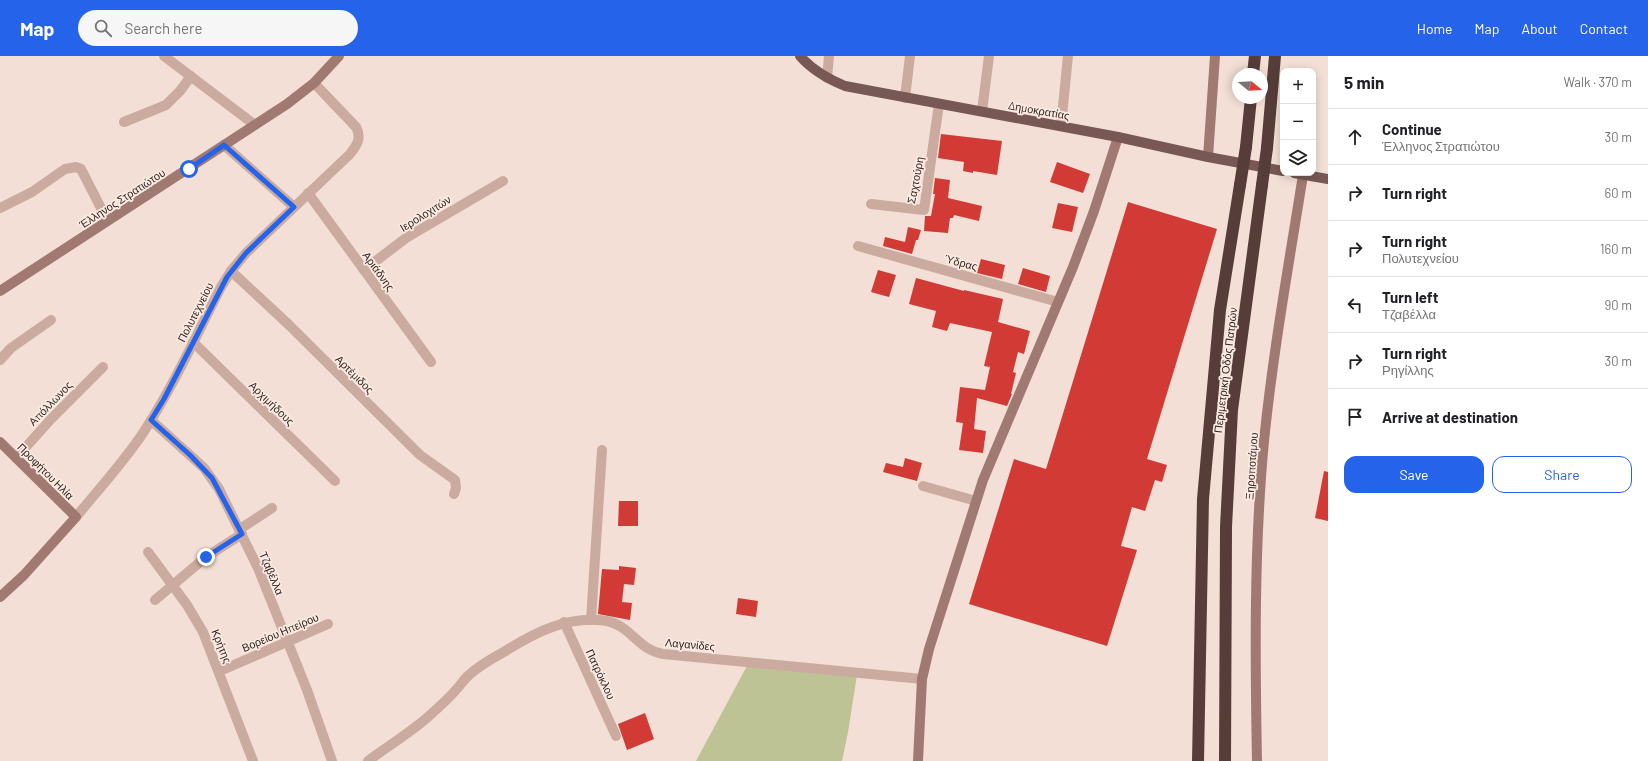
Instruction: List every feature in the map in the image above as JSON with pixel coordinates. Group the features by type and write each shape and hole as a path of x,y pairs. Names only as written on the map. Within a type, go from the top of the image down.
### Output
{"highway":[{"path":"1254,68 1255,56"},
{"name":"Περιμετρική Οδός Πατρών","path":"1225,761 1226,527 1232,410 1267,148 1275,56"},
{"name":"Περιμετρική Οδός Πατρών","path":"1198,761 1203,499 1220,310 1246,147 1250,104"}],"main road":[{"name":"Δημοκρατίας","path":"800,56 817,72 845,86 1118,137 1208,157 1280,170"},
{"path":"1310,176 1328,179"}],"street":[{"path":"164,56 255,125"},
{"path":"314,83 339,56"},
{"path":"827,78 829,56"},
{"path":"905,98 910,56"},
{"path":"982,111 989,56"},
{"path":"1061,126 1068,56"},
{"path":"1208,157 1215,56"},
{"path":"124,122 166,105 180,91 191,76"},
{"name":"Έλληνος Στρατιώτου","path":"0,291 89,234 107,220 140,201 288,104 314,83"},
{"name":"Πολυτεχνείου","path":"0,597 24,574 76,517 130,452 164,399 231,271 246,253 350,154 357,145 359,138 358,131 354,124 314,83"},
{"name":"Σαχτούρη","path":"871,204 924,210 939,104"},
{"path":"918,761 922,679 929,649 976,501 1082,244 1118,137"},
{"path":"224,145 294,207"},
{"path":"0,208 32,192 65,169 76,168 81,170 107,220"},
{"name":"Ξηροποτάμου","path":"1258,761 1256,707 1257,551 1264,442 1298,176"},
{"name":"Ιερολοχιτών","path":"364,270 406,238 502,181"},
{"name":"Αριάδνης","path":"308,193 431,362"},
{"name":"Ύδρας","path":"858,246 1058,302"},
{"name":"Αρτέμιδος","path":"231,271 288,324 420,455 455,480 456,488 454,494"},
{"path":"0,360 14,346 51,320"},
{"name":"Αρχιμήδους","path":"193,342 335,481"},
{"name":"Απόλλωνος","path":"16,458 51,419 103,367"},
{"name":"Τζαβέλλα","path":"151,420 190,455 212,478 219,489 241,532 288,642 332,761"},
{"name":"Προφήτου Ηλία","path":"0,442 76,517"},
{"path":"591,620 602,450"},
{"path":"923,486 976,501"},
{"path":"155,600 206,557 272,508"},
{"name":"Κρήτης","path":"148,552 188,605 203,632 220,671 253,761"},
{"name":"Λαγανίδες","path":"368,761 429,717 450,697 468,676 482,665 518,642 547,628 564,622 591,620 606,621 618,624 628,631 648,650 658,653 922,679"},
{"name":"Πατρόκλου","path":"564,622 616,736"},
{"name":"Βορείου Ηπείρου","path":"220,671 328,624"}],"green space":[{"path":"748,664 857,675 842,761 696,761"}],"building":[{"path":"941,134 1002,141 997,175 963,171 964,162 938,158"},
{"path":"1057,162 1090,174 1083,193 1050,182"},
{"path":"935,178 950,180 948,198 982,206 979,221 954,215 953,218 950,218 948,233 924,231 925,216 931,216 935,194 933,194"},
{"path":"1128,202 1217,229 1147,459 1167,465 1162,482 1155,480 1145,511 1132,507 1121,546 1137,550 1107,646 969,604 1014,459 1046,469"},
{"path":"1058,203 1078,207 1072,232 1052,228"},
{"path":"908,227 921,230 912,254 883,246 885,237 905,242"},
{"path":"981,259 1005,265 1002,279 977,273"},
{"path":"1023,268 1050,276 1046,292 1018,284"},
{"path":"878,270 896,275 889,297 871,292"},
{"path":"916,278 964,291 1003,299 998,322 1030,331 1024,354 1018,352 1013,372 1016,373 1012,394 1007,406 977,398 974,429 986,431 983,453 959,450 963,423 956,422 960,387 985,390 990,367 984,366 992,332 950,323 947,331 932,327 936,311 909,304"},
{"path":"905,458 922,463 917,481 883,472 886,463 903,467"},
{"path":"1324,471 1328,472 1328,521 1315,518"},
{"path":"619,501 638,501 638,526 618,526"},
{"path":"619,566 636,568 634,585 624,584 622,602 632,603 630,620 598,614 602,569 619,570"},
{"path":"738,598 758,601 756,617 736,614"},
{"path":"645,713 654,739 627,750 618,724"}],"route":[{"path":"189,169 224,145 294,207 246,253 227,277 164,399 151,420 204,468 216,483 242,534 206,557"}]}
